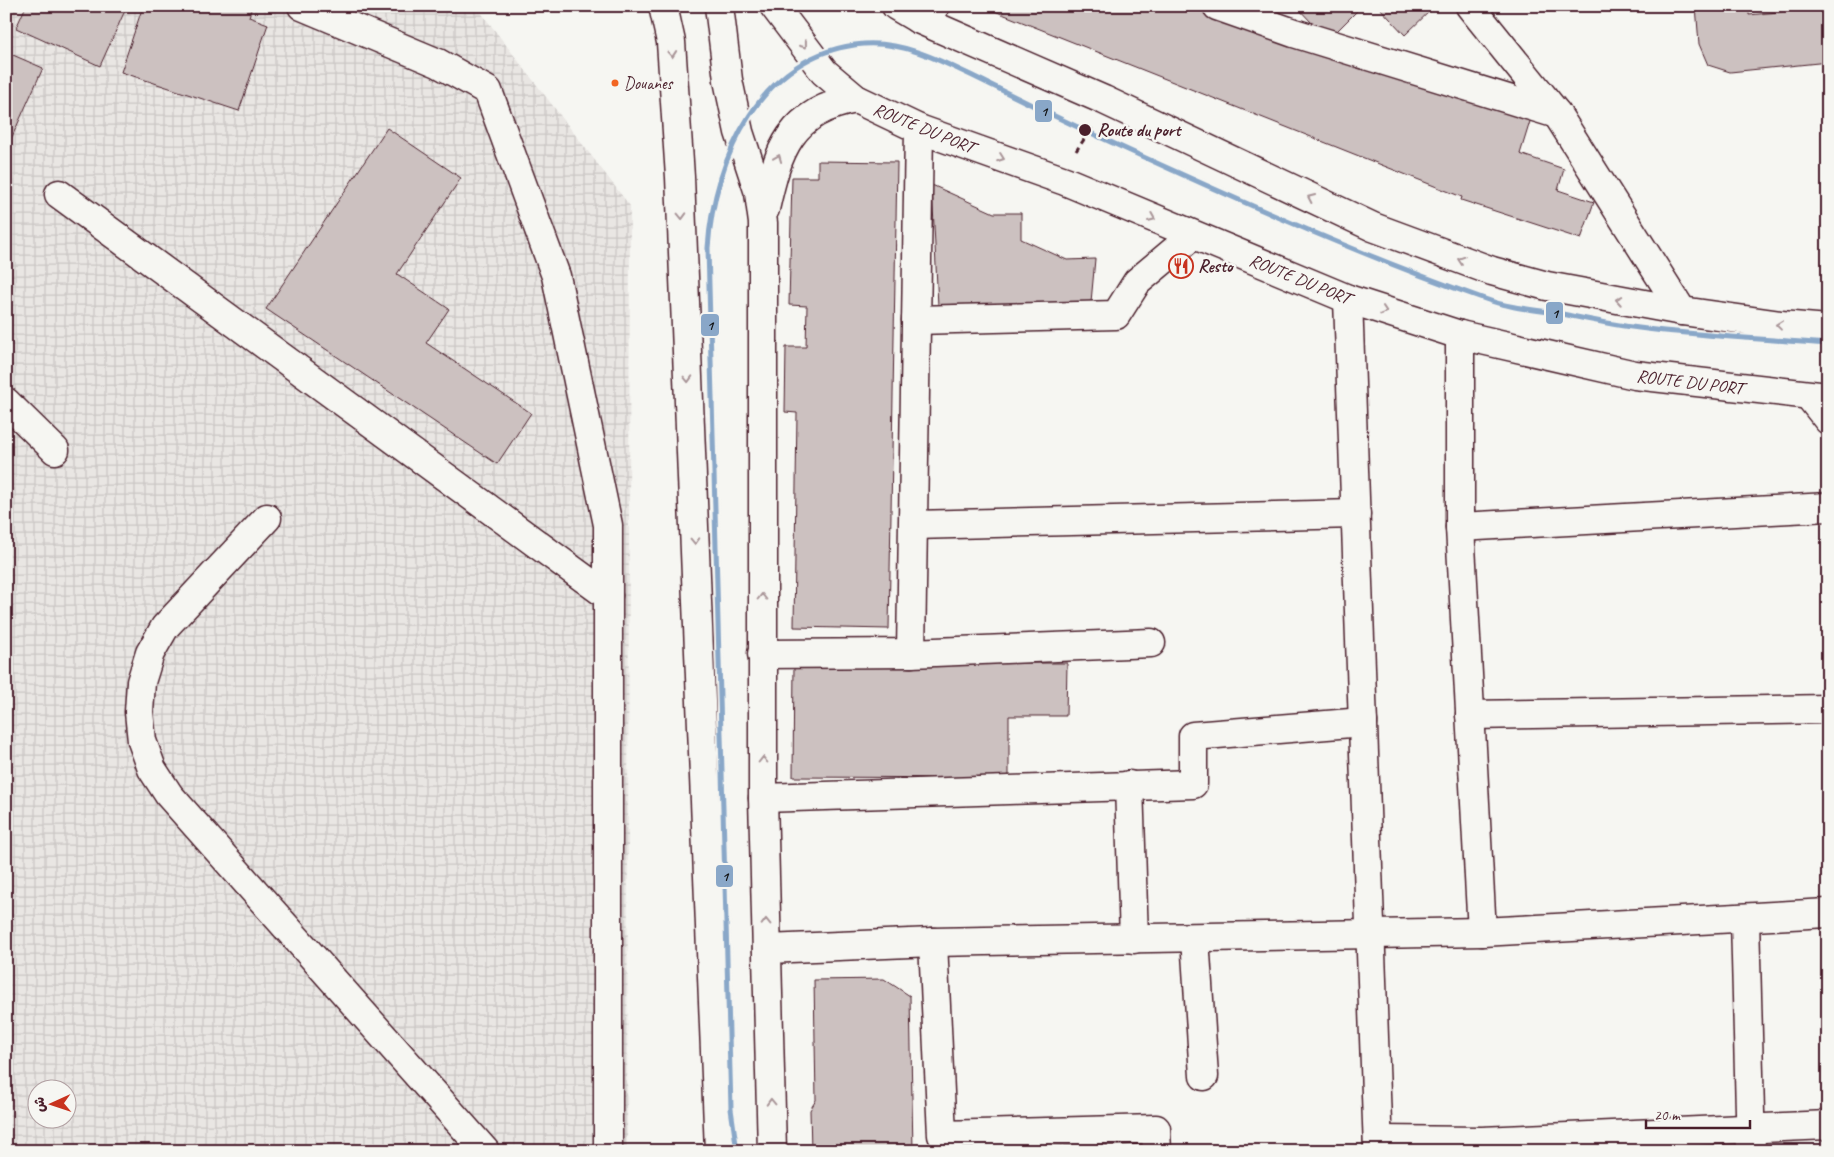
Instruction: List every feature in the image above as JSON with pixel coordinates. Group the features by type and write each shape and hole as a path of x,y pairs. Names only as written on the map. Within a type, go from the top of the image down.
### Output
{"street":[{"path":"302,6 438,63 488,91 556,276 608,525 608,1151"},
{"path":"663,6 671,42 680,177 719,1151"},
{"path":"719,6 728,80 740,132 759,193 762,222 763,798 772,1151"},
{"name":"ROUTE DU PORT","path":"774,6 824,72 856,99 919,129 1065,181 1192,236 1348,299 1460,335 1635,375 1818,397"},
{"path":"1217,6 1294,33 1557,114"},
{"path":"1267,6 1294,33"},
{"path":"1470,6 1557,114 1682,311"},
{"path":"916,10 1373,227 1434,251 1492,271 1547,286 1682,311 1781,325 1828,329"},
{"path":"762,222 774,169 793,131 823,108 856,99"},
{"path":"911,652 919,129"},
{"path":"59,194 608,596"},
{"path":"916,320 1116,315 1137,282 1192,236"},
{"path":"1348,299 1378,1145 1482,1141 1751,1139 1828,1125"},
{"path":"1460,335 1460,528 1482,932"},
{"path":"1818,397 1828,420"},
{"path":"6,402 55,450"},
{"path":"1460,528 1828,507"},
{"path":"914,525 1356,514"},
{"path":"267,518 164,627 150,653 141,682 138,712 142,741 152,769 169,795 485,1151"},
{"path":"762,654 911,652 1151,643"},
{"path":"1470,715 1828,709"},
{"path":"763,798 1194,784 1193,736 1363,722"},
{"path":"1129,786 1134,939"},
{"path":"767,949 933,942 1482,932 1828,914"},
{"path":"1745,919 1751,1139"},
{"path":"1195,938 1204,1076"},
{"path":"933,942 942,1135 1156,1129 1157,1151"}],"shaded area":[{"path":"6,6 476,6 630,206 627,1151 6,1151"}],"building":[{"path":"26,6 127,6 100,66 16,28"},
{"path":"143,6 252,6 249,17 268,24 239,111 121,72"},
{"path":"982,6 1200,6 1532,115 1520,154 1564,169 1558,190 1594,202 1581,239 1461,200 1462,197"},
{"path":"1296,6 1362,6 1328,40"},
{"path":"1378,6 1433,6 1434,7 1405,35"},
{"path":"1696,6 1749,6 1749,15 1828,7 1828,62 1730,72 1708,65 1699,44"},
{"path":"6,52 43,68 6,150"},
{"path":"387,128 461,178 397,274 449,309 426,343 531,413 497,464 266,309"},
{"path":"818,161 897,162 889,629 794,627 797,413 785,412 786,347 806,347 807,306 789,305 792,177 818,177"},
{"path":"932,185 994,213 1021,213 1021,239 1067,260 1095,259 1091,302 938,306"},
{"path":"794,663 1067,663 1066,716 1009,716 1009,778 793,777"},
{"path":"884,979 910,996 913,1151 811,1151 810,1110 816,1100 814,980"}],"transit line":[{"name":"1","path":"737,1151 731,1109 708,248 712,214 720,179 733,146 750,115 771,88 797,67 828,51 864,44 880,44 912,50 943,62 1080,128 1287,221 1385,262 1494,302 1513,307 1639,328 1828,344"}],"place":[{"name":"Douanes","path":"615,83"},
{"name":"Route du port","path":"1085,130"},
{"name":"Resto","path":"1181,266"}]}
